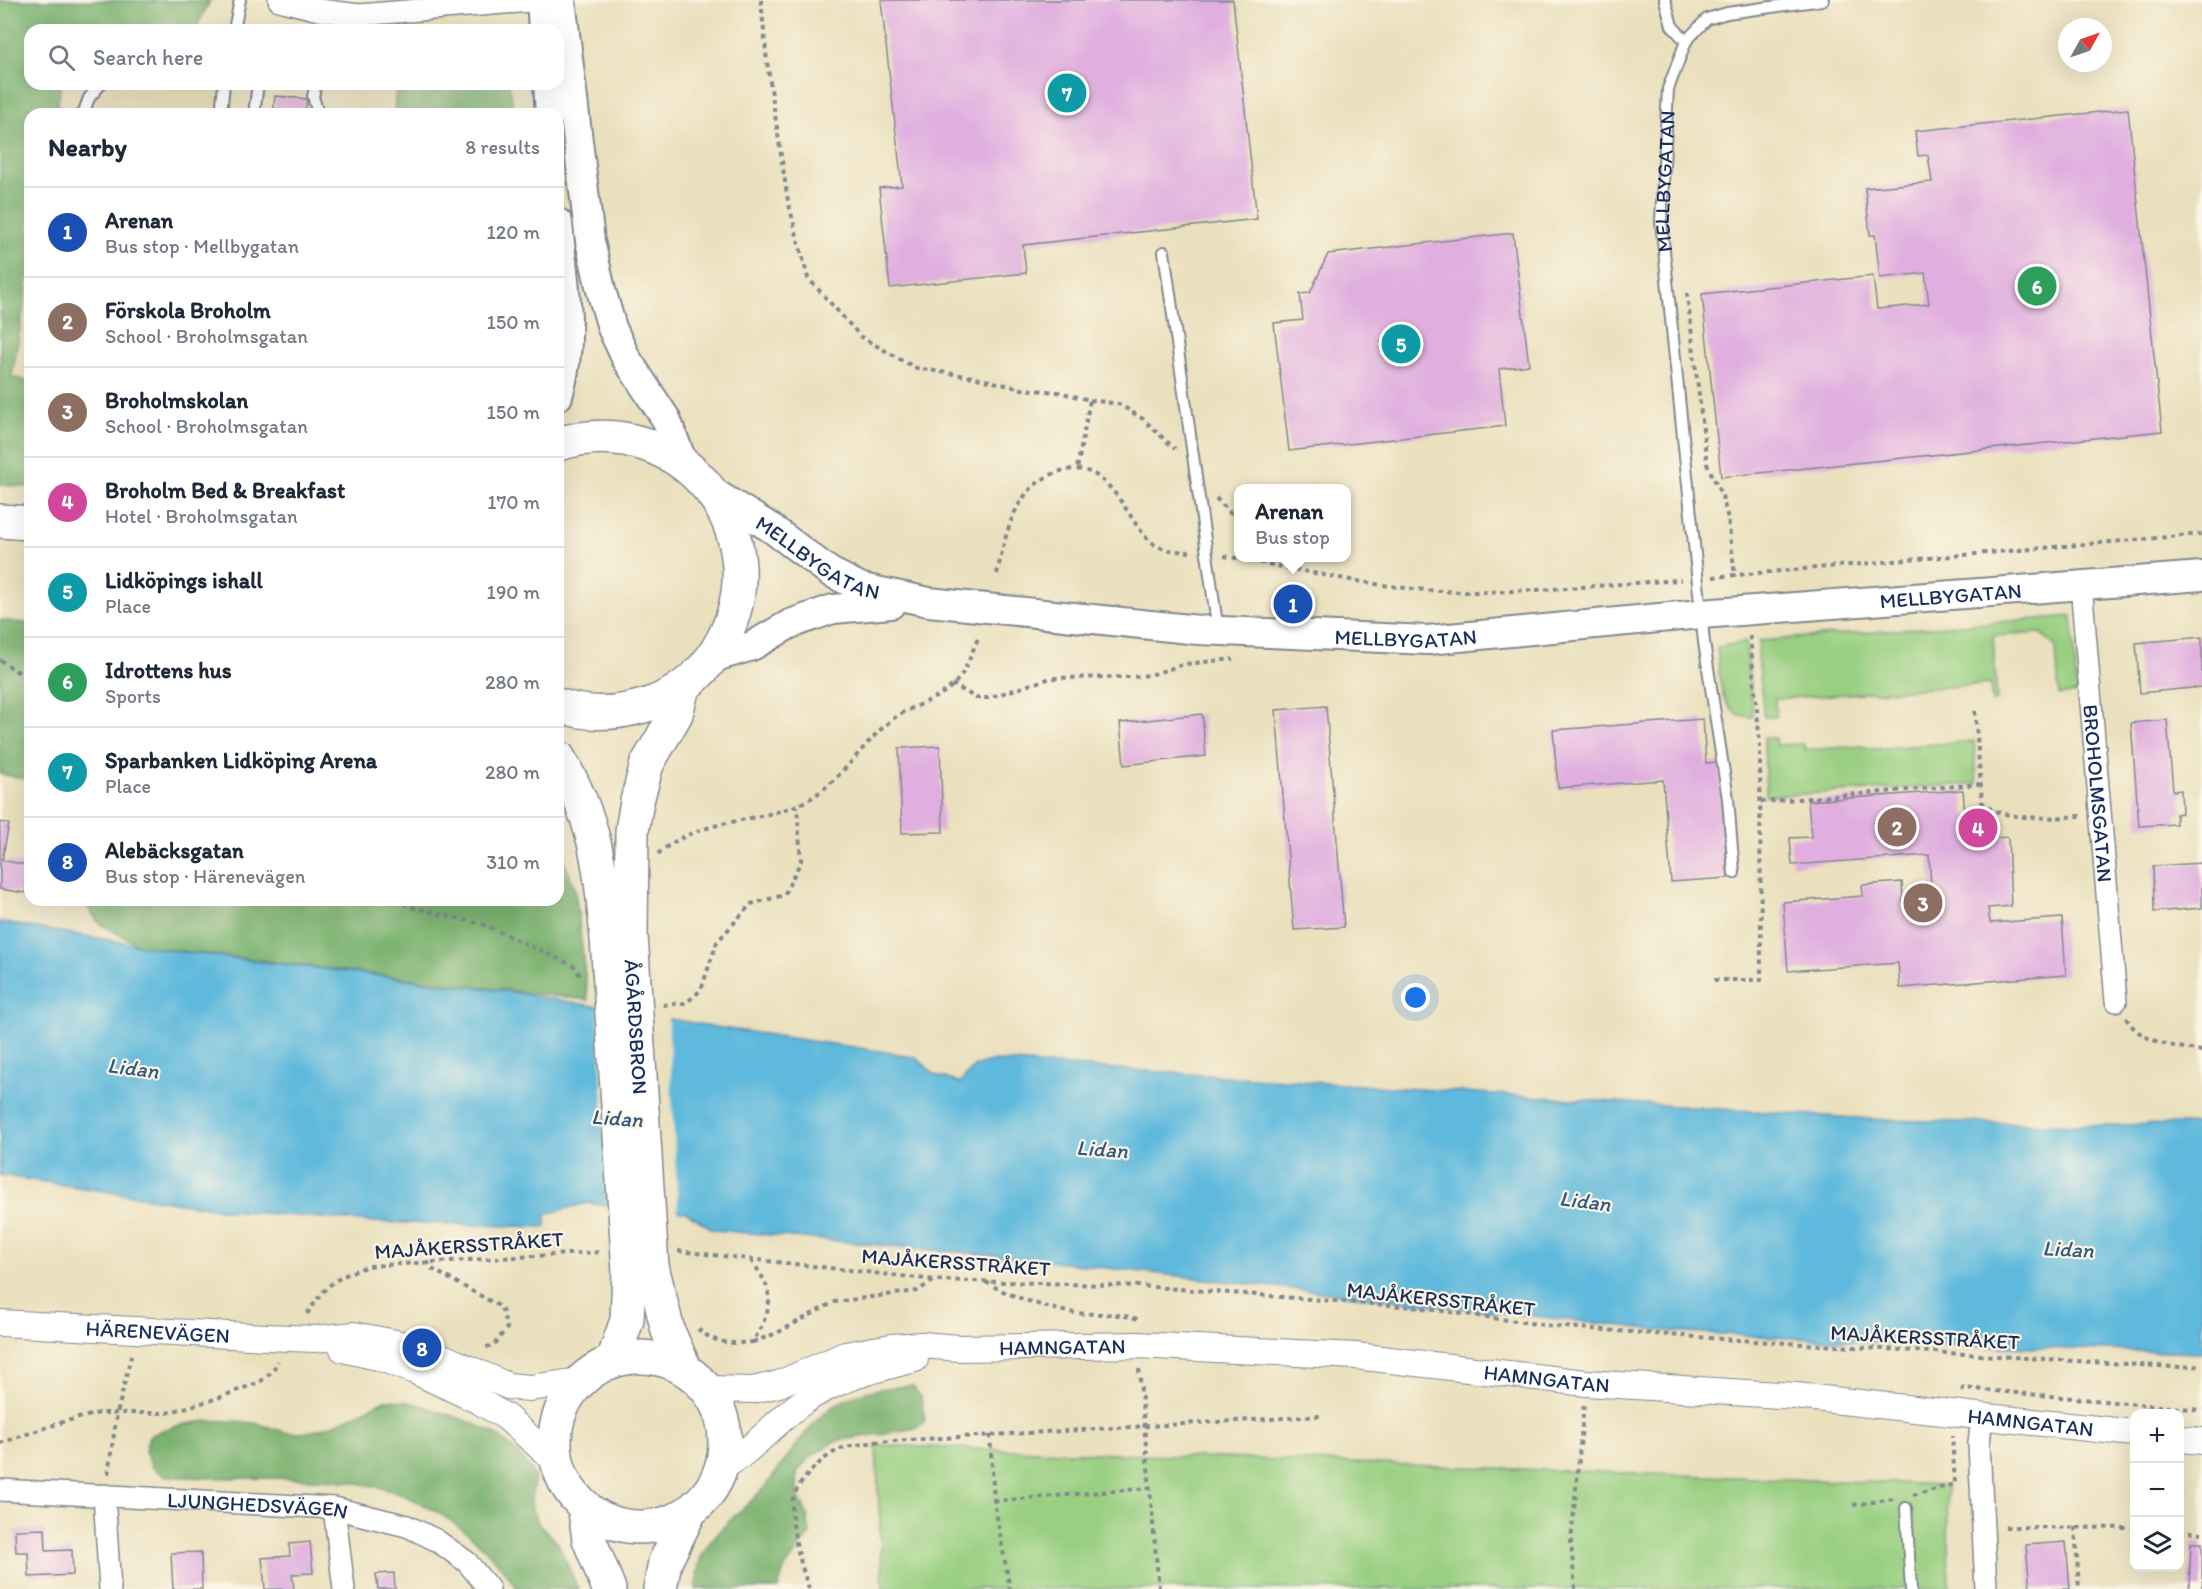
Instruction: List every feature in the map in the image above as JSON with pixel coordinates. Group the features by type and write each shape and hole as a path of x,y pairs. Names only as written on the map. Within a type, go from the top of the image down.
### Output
{"main road":[{"path":"541,0 543,24"},
{"path":"561,0 564,24"},
{"path":"564,25 590,241 601,290 612,328 626,358 666,419 683,463"},
{"path":"548,90 550,108"},
{"path":"564,290 568,335 564,372"},
{"path":"564,442 603,436 631,439 658,448 683,463 714,494 727,515 740,563 740,589 735,613 726,637 712,658 683,687 656,702 627,711 597,713 564,706"},
{"name":"MELLBYGATAN","path":"714,494 771,528 830,572 862,588 929,602 1218,631 1428,639 1701,614 2202,576"},
{"path":"0,521 24,523"},
{"name":"MELLBYGATAN","path":"712,658 752,645 790,624 833,609 929,602"},
{"name":"ÅGÅRDSBRON","path":"619,937 637,801 647,764 676,714 683,687"},
{"name":"ÅGÅRDSBRON","path":"564,767 573,781 595,838 619,937 653,1263 668,1331 696,1379"},
{"name":"ÅGÅRDSBRON","path":"613,1361 627,1320 653,1263"},
{"path":"660,1589 665,1562 690,1511 708,1492 721,1468 725,1441 724,1427 714,1401 696,1379 649,1357 613,1361 580,1382 570,1393 558,1419 555,1441 558,1463 570,1490 584,1505 603,1518 636,1527 670,1522 690,1511"},
{"path":"584,1505 589,1539 609,1589"}],"street":[{"path":"279,0 319,10 359,15 541,0"},
{"name":"BROHOLMSGATAN","path":"2080,584 2116,1001"},
{"name":"HÄRENEVÄGEN","path":"0,1323 315,1339 354,1335 422,1348 508,1386 530,1388 580,1382"},
{"name":"HÄRENEVÄGEN","path":"315,1339 415,1371 479,1401 506,1418 558,1463"},
{"path":"696,1379 753,1390 779,1384 845,1355 891,1347 922,1345 959,1348"},
{"name":"HAMNGATAN","path":"959,1348 1143,1345 1356,1356 1586,1383 1796,1396 2130,1433"},
{"path":"721,1468 741,1457 802,1403 832,1385 870,1370 959,1348"},
{"path":"1970,1415 1979,1444 1986,1589"},
{"path":"2184,1439 2202,1441"},
{"name":"LJUNGHEDSVÄGEN","path":"0,1490 334,1508 407,1526 436,1540 467,1562 489,1589"},
{"path":"105,1496 110,1589"},
{"path":"334,1508 344,1589"}],"lane":[{"path":"235,24 240,0"},
{"path":"1665,0 1672,26 1686,41"},
{"name":"MELLBYGATAN","path":"1701,614 1661,221 1668,89 1686,41 1707,20 1727,13 1823,0"},
{"path":"85,108 96,90"},
{"path":"222,108 223,90"},
{"path":"255,108 257,90"},
{"path":"314,90 315,108"},
{"path":"1164,252 1218,631"},
{"path":"1701,614 1728,799 1734,873"},
{"path":"1906,1508 1911,1589"}],"path":[{"path":"761,0 767,62 788,201 808,278 861,337 916,368 973,376 1022,389 1058,392 1119,404 1143,419 1195,469 1234,517"},
{"path":"1686,291 1707,464 1722,496 1728,519 1735,576"},
{"path":"1077,469 1090,400"},
{"path":"998,573 1007,528 1024,496 1047,476 1077,469 1093,474 1105,483 1128,508 1151,542 1175,550 1234,558"},
{"path":"1256,562 1335,579 1467,592 1563,589 1698,579 2202,534"},
{"path":"659,853 681,837 719,823 797,806 828,784 895,718 929,702 960,678 979,636"},
{"path":"1714,980 1761,980 1760,744 1750,636"},
{"path":"0,660 24,676"},
{"path":"1975,711 1982,802 1987,808 2023,818 2100,814"},
{"path":"1761,802 1980,784"},
{"path":"671,1007 686,1003 701,990 717,942 751,904 784,895 801,861 797,806"},
{"path":"410,906 485,925 574,966 586,985"},
{"path":"2116,1001 2131,1027 2157,1042 2202,1051"},
{"name":"MAJÅKERSSTRÅKET","path":"307,1314 319,1296 340,1276 368,1266 604,1252"},
{"path":"748,1257 765,1279 770,1300 768,1315 753,1342"},
{"name":"MAJÅKERSSTRÅKET","path":"653,1263 748,1257 936,1280 1140,1286 1413,1307 1552,1326 1723,1339 2173,1367 2202,1365"},
{"path":"427,1261 432,1269 501,1307 507,1328 501,1339 494,1345 476,1349"},
{"path":"696,1327 711,1340 735,1344 753,1342 777,1333 834,1302 917,1291 936,1280"},
{"path":"986,1281 998,1289 1072,1312 1122,1315 1139,1319 1148,1330 1143,1345 1144,1426 1159,1589"},
{"path":"105,1496 117,1414 138,1330"},
{"path":"0,1443 66,1421 99,1413 167,1413 215,1399 260,1382 272,1372 281,1355"},
{"path":"1575,1589 1571,1542 1586,1383"},
{"path":"1853,1505 1905,1497 1955,1484 1951,1439 1970,1415 1963,1388 2202,1410"},
{"path":"809,1589 800,1563 794,1528 794,1494 816,1465 839,1449 874,1442 1320,1416"},
{"path":"990,1435 994,1501 1010,1589"},
{"path":"994,1501 1150,1488"},
{"path":"2075,1527 2079,1589"},
{"path":"1983,1528 2130,1528"},
{"path":"2184,1531 2202,1533"}],"green space":[{"path":"0,0 210,1 198,24 24,24 24,90 60,90 57,108 24,108 24,306 12,377 24,380 24,487 0,485"},
{"path":"396,90 510,90 513,108 394,108"},
{"path":"2072,616 2077,693 2059,695 2056,647 2041,633 1993,636 1997,701 1992,702 1990,684 1775,699 1776,717 1764,717 1758,656 1759,641"},
{"path":"0,620 24,623 24,779 0,774"},
{"path":"1746,642 1753,717 1741,715 1732,710 1722,692 1720,680 1717,647"},
{"path":"1764,738 1775,738 1776,745 1804,744 1805,750 1861,746 1873,749 1974,741 1977,784 1766,796"},
{"path":"564,860 575,889 588,1000 140,946 99,923 87,906 564,906"},
{"path":"912,1386 921,1397 925,1420 917,1428 835,1441 811,1456 797,1472 797,1493 807,1514 810,1534 784,1569 778,1589 696,1589 700,1561 709,1544 759,1493 815,1422 837,1404 864,1392"},
{"path":"385,1400 417,1404 476,1424 507,1443 535,1476 531,1499 532,1511 539,1524 558,1543 578,1589 518,1589 487,1551 468,1534 428,1507 382,1488 329,1480 164,1475 152,1467 145,1451 149,1436 186,1424 214,1421 241,1422 259,1424 287,1432 309,1432 343,1421"},
{"path":"876,1445 1947,1485 1949,1589 883,1589"}],"water":[{"name":"Lidan","path":"0,922 182,952 512,992 722,1028 887,1052 917,1058 935,1075 960,1083 975,1066 996,1061 1886,1120 2082,1125 2202,1124 2202,1353 1904,1344 1667,1331 1001,1256 714,1230 686,1212 587,1203 546,1214 546,1227 372,1222 226,1210 0,1175"}],"pier":[{"path":"598,1003 668,1016 678,1214 608,1208"}],"building":[{"path":"881,0 1233,0 1257,219 1023,245 1026,273 890,288 879,188 902,186"},
{"path":"275,96 307,99 306,108 274,108"},
{"path":"2128,109 2162,431 1721,477 1702,294 1873,276 1877,309 1929,304 1925,273 1880,278 1875,235 1870,235 1865,188 1932,182 1928,155 1918,156 1915,131"},
{"path":"1513,233 1529,365 1499,369 1505,426 1289,451 1274,323 1303,320 1300,294 1310,293 1328,254"},
{"path":"2202,637 2202,687 2140,693 2136,643"},
{"path":"1326,706 1344,927 1294,930 1276,710"},
{"path":"1202,714 1206,756 1124,765 1120,723"},
{"path":"1703,719 1706,763 1719,762 1728,878 1671,882 1663,780 1558,788 1553,730"},
{"path":"2167,720 2173,791 2181,790 2182,813 2176,814 2176,824 2139,826 2131,723"},
{"path":"940,746 943,832 902,833 899,748"},
{"path":"1963,790 1965,816 1976,815 1978,839 2008,837 2011,906 1988,908 1990,923 2062,918 2066,975 1900,988 1898,963 1788,971 1783,902 1863,896 1862,885 1902,882 1903,902 1932,900 1929,855 1792,865 1790,838 1811,837 1808,801"},
{"path":"0,822 9,824 2,860 24,865 24,893 0,889"},
{"path":"2202,863 2202,908 2154,912 2153,866"},
{"path":"45,1529 46,1551 72,1550 73,1575 29,1577 28,1552 16,1552 15,1530"},
{"path":"310,1542 313,1573 292,1574 294,1589 265,1589 262,1558 290,1556 289,1544"},
{"path":"2066,1542 2070,1589 2030,1589 2026,1545"},
{"path":"2191,1543 2202,1543 2202,1589 2189,1589"},
{"path":"201,1552 202,1589 173,1589 171,1553"},
{"path":"394,1573 395,1589 378,1589 376,1574"}],"place":[{"name":"Sparbanken Lidköping Arena","path":"1067,93"},
{"name":"Idrottens hus","path":"2037,286"},
{"name":"Lidköpings ishall","path":"1401,344"},
{"name":"Arenan","path":"1293,604"},
{"name":"Förskola Broholm","path":"1897,827"},
{"name":"Broholm Bed & Breakfast","path":"1978,828"},
{"name":"Broholmskolan","path":"1923,903"},
{"name":"Alebäcksgatan","path":"422,1348"}]}
